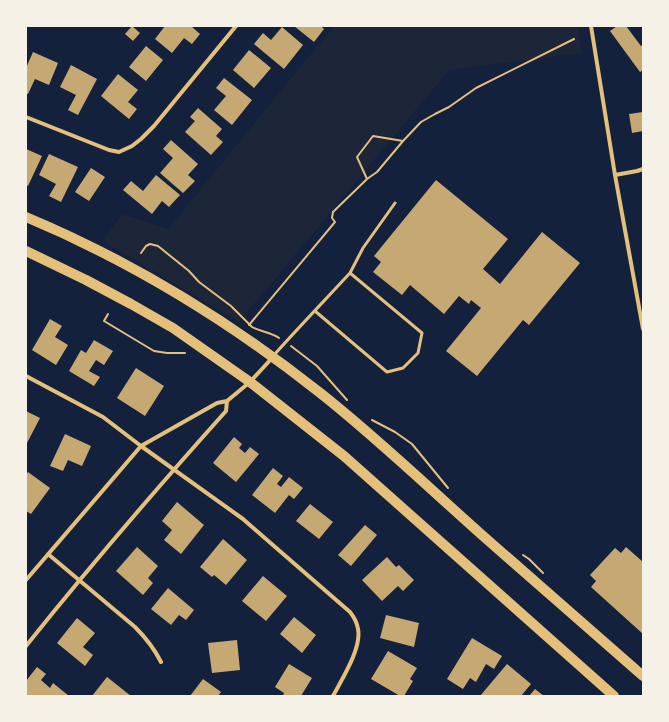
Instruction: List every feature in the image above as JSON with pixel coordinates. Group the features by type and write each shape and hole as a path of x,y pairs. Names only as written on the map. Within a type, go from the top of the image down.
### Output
{"main road":[{"path":"26,217 89,246 153,280 212,316 273,357 354,421 643,676"},
{"path":"26,251 86,280 173,328 250,382 344,456 614,696"}],"street":[{"path":"26,117 109,150 118,152 132,146 154,126 236,26"},
{"path":"591,26 615,175 643,329"},
{"path":"615,175 643,169"},
{"path":"26,580 141,446 216,403 227,401 250,382 273,357"},
{"path":"26,376 103,417 141,446 244,519 350,612 355,619 358,629 358,638 354,654 333,696"},
{"path":"26,646 79,580 226,411 227,401"},
{"path":"48,554 143,635 156,651 161,662"}],"lane":[{"path":"273,357 350,273 363,248 395,203"},
{"path":"315,311 387,372 403,368 418,353 422,333 350,273"}],"path":[{"path":"249,325 335,222 332,218 333,212 367,179 377,172 421,122 449,107 476,88 574,39"},
{"path":"367,179 357,157 374,136 403,141"},
{"path":"108,314 104,321 154,351 185,353"}],"shaded area":[{"path":"334,26 577,26 582,53 449,70 239,322 103,241 122,214 168,229"}],"building":[{"path":"132,26 140,33 133,41 125,34"},
{"path":"165,26 191,26 200,34 192,44 184,38 172,53 155,39"},
{"path":"294,26 321,26 324,29 314,42"},
{"path":"617,26 626,26 641,46 643,44 643,70 640,72 610,31"},
{"path":"282,27 303,45 284,69 254,44 263,33 271,40"},
{"path":"146,46 163,60 146,81 129,67"},
{"path":"249,50 271,68 254,88 233,70"},
{"path":"33,52 58,63 49,85 35,79 28,94 26,93 26,68"},
{"path":"71,65 97,79 78,115 68,110 76,95 60,87"},
{"path":"118,74 138,90 128,102 137,109 129,119 101,96"},
{"path":"224,78 252,100 232,125 214,110 226,96 216,88"},
{"path":"198,108 222,129 216,136 223,142 211,155 185,132 195,121 190,117"},
{"path":"643,112 643,131 632,133 629,114"},
{"path":"171,140 198,164 188,175 195,181 183,193 160,173 173,158 163,149"},
{"path":"26,149 42,156 28,186 26,185"},
{"path":"49,154 78,167 61,202 49,196 56,184 39,175"},
{"path":"91,168 105,177 89,201 75,192"},
{"path":"156,175 180,195 169,207 162,201 152,214 123,190 131,181 143,191"},
{"path":"436,180 508,239 483,269 500,284 542,232 580,263 529,325 523,320 477,376 446,351 481,308 471,300 469,304 459,296 444,314 410,285 402,295 373,272 381,262 374,256"},
{"path":"50,319 62,326 55,337 68,345 56,365 32,350"},
{"path":"94,340 113,351 104,365 96,360 89,371 100,377 94,386 69,371 81,350 86,353"},
{"path":"136,368 164,386 145,416 117,398"},
{"path":"26,411 40,418 27,443 26,443"},
{"path":"65,434 91,446 82,466 68,460 63,471 50,466"},
{"path":"234,437 242,444 239,448 245,453 250,447 259,454 236,482 213,463"},
{"path":"273,468 283,476 277,484 281,487 289,477 303,488 294,499 289,495 275,513 252,495"},
{"path":"28,472 50,488 31,514 26,511 26,475"},
{"path":"177,502 204,525 181,554 164,540 172,530 162,521"},
{"path":"310,504 333,522 319,539 296,521"},
{"path":"365,525 377,535 351,566 338,555"},
{"path":"223,539 247,560 226,585 214,575 212,577 200,567"},
{"path":"137,547 158,566 148,578 153,583 143,595 116,571"},
{"path":"626,547 643,562 643,634 591,587 596,581 590,575 615,548 621,553"},
{"path":"387,557 396,567 399,565 414,580 403,591 398,586 382,601 362,580"},
{"path":"263,576 287,596 266,621 242,601"},
{"path":"168,588 194,610 186,620 179,615 171,625 151,609"},
{"path":"386,615 419,623 414,647 380,638"},
{"path":"294,617 316,635 302,653 280,634"},
{"path":"77,618 95,633 83,647 93,655 85,666 57,643"},
{"path":"472,638 502,656 494,669 486,664 476,682 470,678 463,689 447,679"},
{"path":"237,640 240,670 212,673 208,643"},
{"path":"388,651 417,668 410,679 413,681 404,696 400,696 371,679"},
{"path":"289,664 312,678 301,696 283,696 284,693 275,687"},
{"path":"507,664 531,684 521,696 480,696"},
{"path":"37,667 46,674 41,680 50,688 53,683 69,696 26,696 26,681"},
{"path":"107,677 131,696 92,696"},
{"path":"203,679 221,692 218,696 190,696"},
{"path":"535,689 544,696 529,696"}]}
